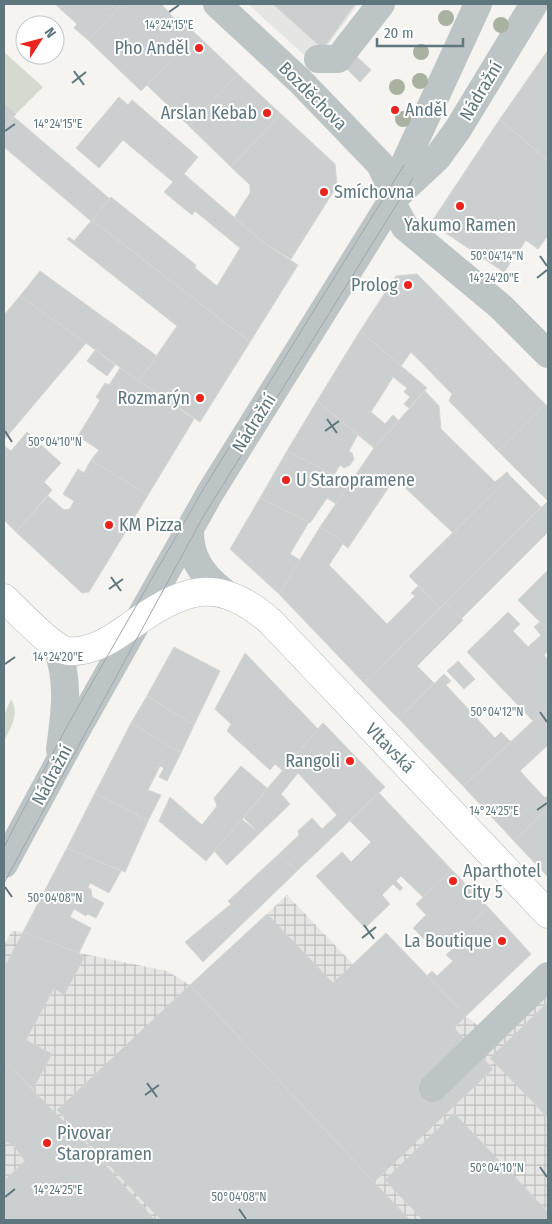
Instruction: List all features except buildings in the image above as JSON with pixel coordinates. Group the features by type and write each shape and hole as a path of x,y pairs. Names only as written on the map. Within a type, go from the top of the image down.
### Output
{"main road":[{"name":"Vltavská","path":"56,645 71,651 90,648 104,643 180,596 202,590 224,592 271,622 548,914"},
{"path":"4,598 56,645"}],"street":[{"name":"Bozděchova","path":"217,4 301,82 380,164 389,183 400,218 414,236 500,306 548,354"},
{"path":"318,59 338,59 380,4"},
{"path":"408,172 478,4"},
{"path":"408,172 424,160 493,4"},
{"name":"Nádražní","path":"4,864 190,528 408,172 437,158 458,129 534,4"},
{"name":"Vltavská","path":"190,528 190,541 194,560 208,580 224,592"},
{"path":"56,645 62,659 66,689 59,762"},
{"path":"433,1088 548,976"}],"shaded area":[{"path":"248,4 358,4 314,64"},
{"path":"4,52 15,62 15,65 18,65 43,87 16,114 4,103"},
{"path":"11,699 15,715 12,726 4,741 4,715"},
{"path":"287,895 353,964 386,933 466,1016 497,1041 548,992 548,1220 4,1220 4,945 12,931 23,932 79,953 167,971 190,985"}],"tram line":[{"path":"4,847 66,728 204,488 404,165"},
{"path":"4,883 203,517 413,178"}],"place":[{"name":"Pho Anděl","path":"199,48"},
{"name":"Anděl","path":"395,110"},
{"name":"Arslan Kebab","path":"267,113"},
{"name":"Smíchovna","path":"324,192"},
{"name":"Yakumo Ramen","path":"460,206"},
{"name":"Prolog","path":"408,285"},
{"name":"Rozmarýn","path":"200,398"},
{"name":"U Staropramene","path":"286,480"},
{"name":"KM Pizza","path":"109,525"},
{"name":"Rangoli","path":"350,761"},
{"name":"Aparthotel City 5","path":"453,881"},
{"name":"La Boutique","path":"502,941"},
{"name":"Pivovar Staropramen","path":"47,1143"}]}
